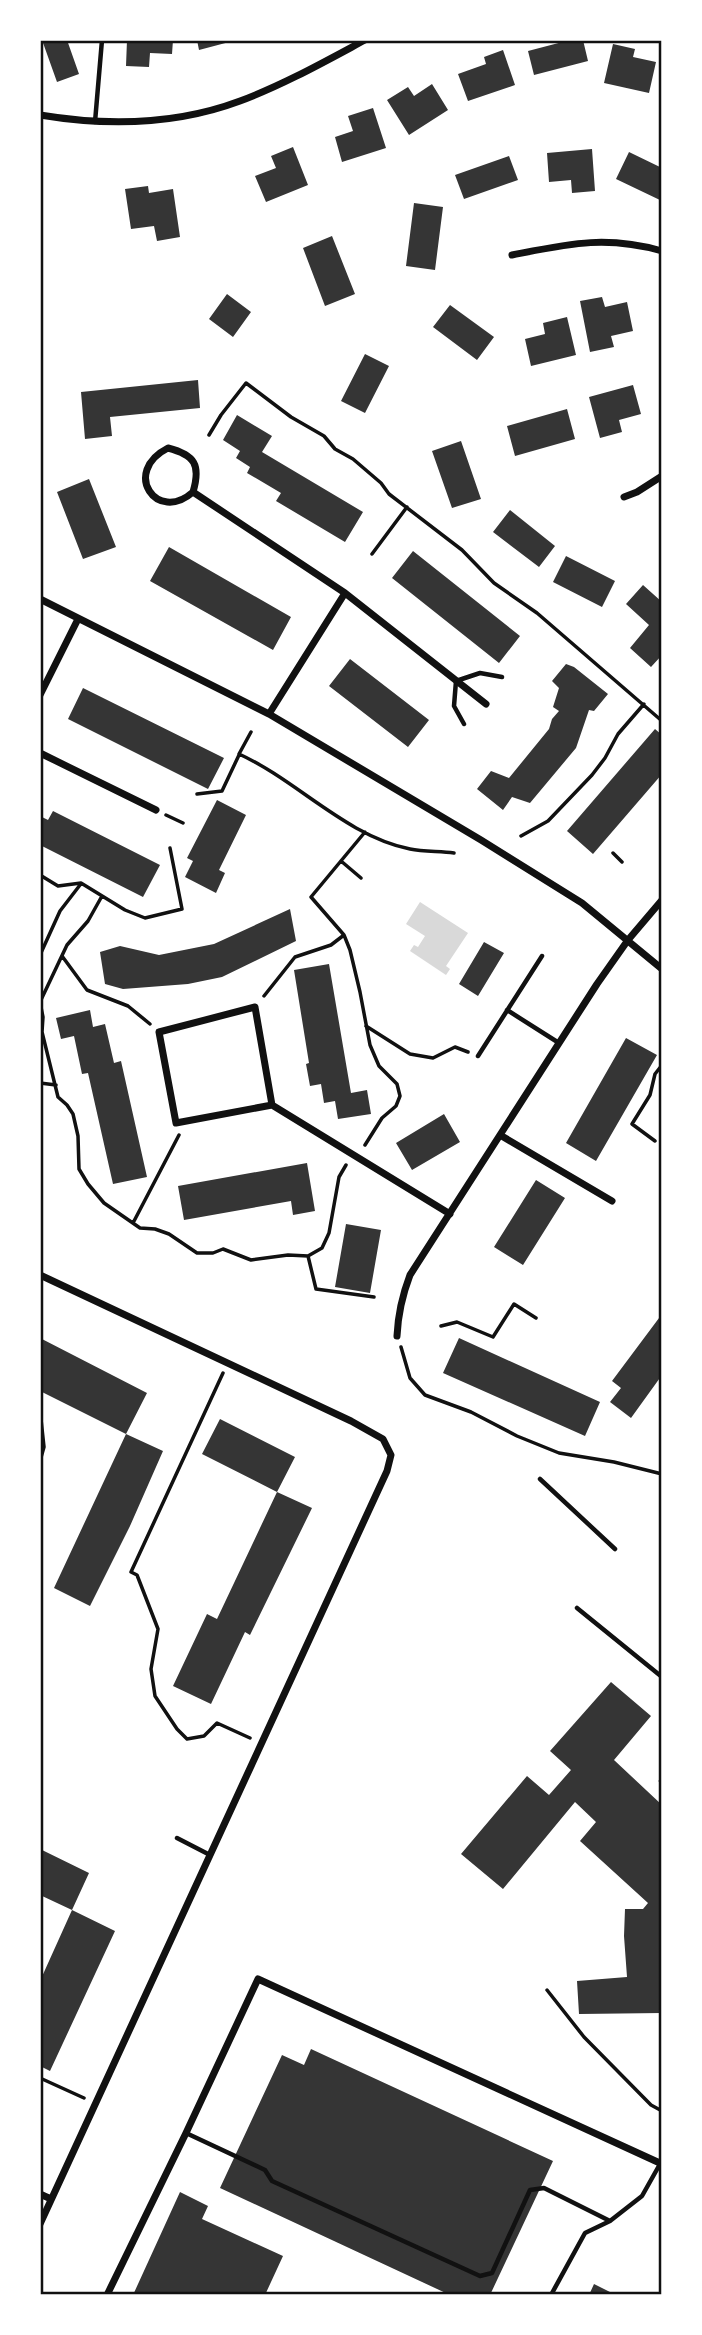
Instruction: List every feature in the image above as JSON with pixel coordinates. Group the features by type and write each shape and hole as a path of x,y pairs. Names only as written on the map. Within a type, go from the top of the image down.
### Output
{"street":[{"path":"40,115 95,122 159,120 206,111 239,102 284,82 365,40"},
{"path":"512,255 578,242 607,241 662,251"},
{"path":"168,448 184,452 195,462 198,477 193,492 184,500 173,504 158,500 147,489 145,470 155,455 168,448"},
{"path":"624,498 662,476"},
{"path":"193,492 345,593 486,704"},
{"path":"269,714 345,593"},
{"path":"40,599 269,714 582,904 662,970"},
{"path":"40,695 78,619"},
{"path":"40,752 156,810"},
{"path":"397,1336 402,1294 410,1275 628,940 662,900"},
{"path":"272,1105 255,1007 159,1032 177,1123 272,1105 450,1214"},
{"path":"500,1135 612,1200"},
{"path":"40,1275 351,1421 383,1438 391,1455 387,1471 40,2224"},
{"path":"107,2295 258,1979 661,2163"},
{"path":"40,2194 51,2199"}],"lane":[{"path":"95,122 102,40"},
{"path":"464,724 454,706 456,681 480,673 502,677"},
{"path":"478,1056 542,957"},
{"path":"507,1010 559,1043"},
{"path":"540,1479 615,1549"},
{"path":"577,1608 662,1677"},
{"path":"177,1838 210,1855"},
{"path":"186,2133 265,2170 272,2181 480,2276 492,2273 530,2190 544,2188 610,2221"},
{"path":"551,2295 585,2233 610,2221 642,2196 661,2163"}],"path":[{"path":"209,435 246,383 291,417 324,436 335,449 353,459 382,483 388,494 463,550 494,583 537,612 662,720"},
{"path":"372,554 407,507"},
{"path":"521,836 548,821 592,775 618,734 644,704"},
{"path":"197,794 222,791 251,732"},
{"path":"239,754 375,837 411,849 454,852"},
{"path":"102,896 88,921 76,933 62,956 40,1002 43,1032 58,1097 74,1114 79,1169 104,1203 140,1228 169,1234 197,1254 223,1249 251,1260 288,1255 308,1256 321,1248 328,1233 339,1177 382,1118 396,1106 400,1096 397,1084 379,1066 370,1045 350,950 344,935 311,897 365,832"},
{"path":"40,875 58,886 81,883 125,910 145,918 182,909 170,848"},
{"path":"613,853 622,862"},
{"path":"341,861 361,878"},
{"path":"40,955 60,911 81,883"},
{"path":"255,1007 295,957 331,945 344,935"},
{"path":"62,956 88,990 128,1006 159,1032"},
{"path":"366,1026 410,1054 433,1058 456,1048 478,1056"},
{"path":"654,1141 632,1124 650,1095 655,1074 662,1065"},
{"path":"40,1083 57,1085"},
{"path":"133,1223 187,1121"},
{"path":"308,1256 316,1289 373,1297"},
{"path":"441,1326 457,1322 494,1338 514,1304 536,1318"},
{"path":"397,1336 410,1378 425,1395 471,1412 516,1436 559,1453 614,1462 662,1474"},
{"path":"227,1363 131,1572 137,1575 158,1629 151,1670 155,1696 177,1729 187,1739 204,1737 217,1723 261,1744"},
{"path":"40,1410 44,1447 40,1461"},
{"path":"547,1990 584,2036 651,2105 662,2111"},
{"path":"40,2078 95,2104"}],"shaded area":[{"path":"420,902 468,933 446,966 450,969 446,975 410,951 414,945 418,947 425,936 406,924"}],"building":[{"path":"42,40 67,40 79,74 57,82"},
{"path":"127,40 173,40 172,54 150,53 149,67 126,66"},
{"path":"197,40 233,40 233,41 199,50"},
{"path":"570,40 583,40 588,61 534,75 528,51"},
{"path":"613,44 635,49 633,57 656,62 649,93 604,83"},
{"path":"503,50 515,85 468,101 458,74 486,64 484,57"},
{"path":"432,84 448,110 409,135 387,100 408,87 414,96"},
{"path":"373,108 386,148 342,162 335,137 353,131 348,116"},
{"path":"293,147 308,185 266,202 255,176 276,168 271,156"},
{"path":"592,149 595,191 572,193 571,180 549,182 547,153"},
{"path":"629,152 662,168 662,201 616,179"},
{"path":"509,156 518,180 464,199 455,175"},
{"path":"148,186 149,193 173,189 180,237 157,241 154,226 131,229 125,189"},
{"path":"414,203 443,207 435,270 406,266"},
{"path":"332,236 355,294 325,306 303,248"},
{"path":"227,294 251,312 233,337 209,319"},
{"path":"602,297 605,307 627,302 633,331 611,336 614,347 590,352 580,301"},
{"path":"450,305 494,337 477,360 433,327"},
{"path":"567,317 576,355 531,366 525,339 545,334 543,323"},
{"path":"365,354 389,366 365,413 341,401"},
{"path":"198,380 200,408 110,417 112,436 85,439 81,392"},
{"path":"633,385 641,414 619,420 622,432 600,438 589,397"},
{"path":"567,409 575,439 515,456 507,426"},
{"path":"237,415 272,436 262,452 363,512 345,542 276,501 281,493 247,473 250,467 236,458 240,451 223,440"},
{"path":"461,441 481,499 452,508 432,451"},
{"path":"89,479 116,547 83,559 57,492"},
{"path":"510,510 555,546 539,567 493,532"},
{"path":"169,547 291,617 273,650 150,581"},
{"path":"413,551 520,636 499,663 392,578"},
{"path":"566,556 615,581 602,607 553,582"},
{"path":"643,585 662,602 662,655 651,667 630,648 649,625 626,604"},
{"path":"350,659 429,720 408,747 329,686"},
{"path":"566,664 574,667 608,694 594,711 589,710 576,748 530,803 512,797 503,810 477,789 491,771 509,778 549,729 552,719 559,711 553,707 559,688 552,681"},
{"path":"83,688 224,758 208,789 68,719"},
{"path":"655,729 662,735 662,774 593,854 567,831"},
{"path":"217,800 246,815 219,870 225,873 216,893 185,877 193,861 187,858"},
{"path":"53,811 160,865 143,897 40,845 40,816 48,820"},
{"path":"290,909 296,941 222,977 188,984 123,989 105,984 100,952 120,946 159,955 214,944"},
{"path":"484,942 504,953 478,996 459,984"},
{"path":"329,964 351,1093 367,1090 371,1114 338,1119 335,1101 324,1103 321,1084 310,1086 306,1064 309,1063 294,970"},
{"path":"90,1010 93,1027 105,1024 114,1063 121,1061 147,1177 113,1184 88,1073 82,1074 74,1036 61,1039 56,1018"},
{"path":"626,1038 657,1055 596,1161 566,1143"},
{"path":"444,1114 460,1142 412,1170 396,1143"},
{"path":"307,1163 315,1211 293,1215 291,1201 184,1220 178,1186"},
{"path":"536,1180 565,1198 523,1265 494,1247"},
{"path":"346,1224 381,1230 370,1293 335,1287"},
{"path":"662,1314 662,1375 631,1418 610,1402 621,1388 612,1381"},
{"path":"40,1338 147,1393 126,1434 40,1391"},
{"path":"459,1338 600,1402 585,1436 443,1373"},
{"path":"220,1419 295,1457 277,1492 202,1454"},
{"path":"126,1434 163,1451 130,1526 90,1606 54,1588"},
{"path":"277,1492 312,1508 250,1635 245,1632 211,1704 173,1686 207,1614 217,1619"},
{"path":"611,1682 651,1716 614,1760 662,1805 662,2013 579,2014 577,1981 627,1977 625,1909 643,1909 648,1903 580,1841 596,1822 575,1802 503,1889 461,1854 527,1776 549,1795 571,1770 550,1751"},
{"path":"40,1849 89,1873 72,1910 40,1895"},
{"path":"72,1910 115,1931 50,2071 40,2066 40,1981"},
{"path":"311,2049 553,2161 490,2295 450,2295 220,2188 282,2055 304,2065"},
{"path":"180,2192 208,2206 202,2219 283,2256 265,2295 133,2295"},
{"path":"594,2284 616,2295 589,2295"}]}
